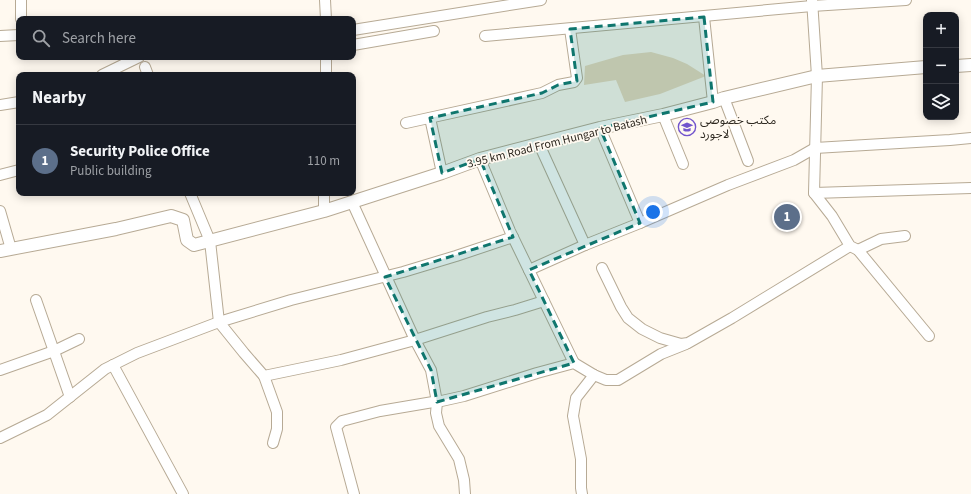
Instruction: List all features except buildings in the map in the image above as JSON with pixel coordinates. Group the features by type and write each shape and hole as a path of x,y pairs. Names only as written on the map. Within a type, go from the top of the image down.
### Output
{"street":[{"path":"21,0 21,16"},
{"path":"325,0 326,16"},
{"path":"356,30 541,0"},
{"path":"485,36 704,17 812,3 906,0"},
{"path":"812,3 817,76 814,193 854,248 929,336"},
{"path":"704,17 719,100 748,161"},
{"path":"406,123 542,93 558,85 574,82 577,78 570,29"},
{"path":"356,44 434,31"},
{"path":"0,36 16,35"},
{"path":"108,72 132,60"},
{"path":"326,60 326,72"},
{"path":"959,66 971,65"},
{"name":"3.95 km Road From Hungar to Batash","path":"5,250 116,229 171,216 183,220 187,240 194,245 324,211 480,160 600,128 663,115 817,76 923,67"},
{"path":"0,105 16,102"},
{"path":"663,115 683,164"},
{"path":"430,118 442,173"},
{"path":"600,128 640,223"},
{"path":"529,270 728,185 794,160 815,148 971,138"},
{"path":"539,144 585,245"},
{"path":"480,160 513,237 574,363 594,375 606,380 618,380 661,354 688,343 854,248 881,239 905,236"},
{"path":"0,175 16,171"},
{"path":"814,193 971,188"},
{"path":"191,196 210,241 219,322 264,376 278,412 277,429 273,443"},
{"path":"324,196 324,211"},
{"path":"352,202 414,340 431,370 436,413 440,426 459,460 464,480 465,494"},
{"path":"0,211 5,250"},
{"path":"0,438 47,415 105,369 137,353 219,322 291,300 385,277 513,237"},
{"path":"602,268 628,318 642,329 660,338 681,344 688,343"},
{"path":"36,300 70,397"},
{"path":"264,376 341,360 544,301"},
{"path":"0,370 54,351 79,339"},
{"path":"354,494 336,427 342,421 380,411 464,396 574,363"},
{"path":"113,365 184,494"},
{"path":"582,494 581,459 573,416 576,398 594,375"}],"highlighted area":[{"path":"704,17 713,102 600,128 640,223 529,270 574,363 437,402 431,370 385,277 513,237 480,159 442,173 430,118 542,93 558,85 577,81 570,29"}],"shaded area":[{"path":"651,52 673,58 687,64 706,76 660,94 625,102 616,80 584,85 585,66 623,55"}],"place":[{"name":"مکتب خصوصی لاجورد","path":"687,127"},
{"name":"Security Police Office","path":"787,217"}]}
